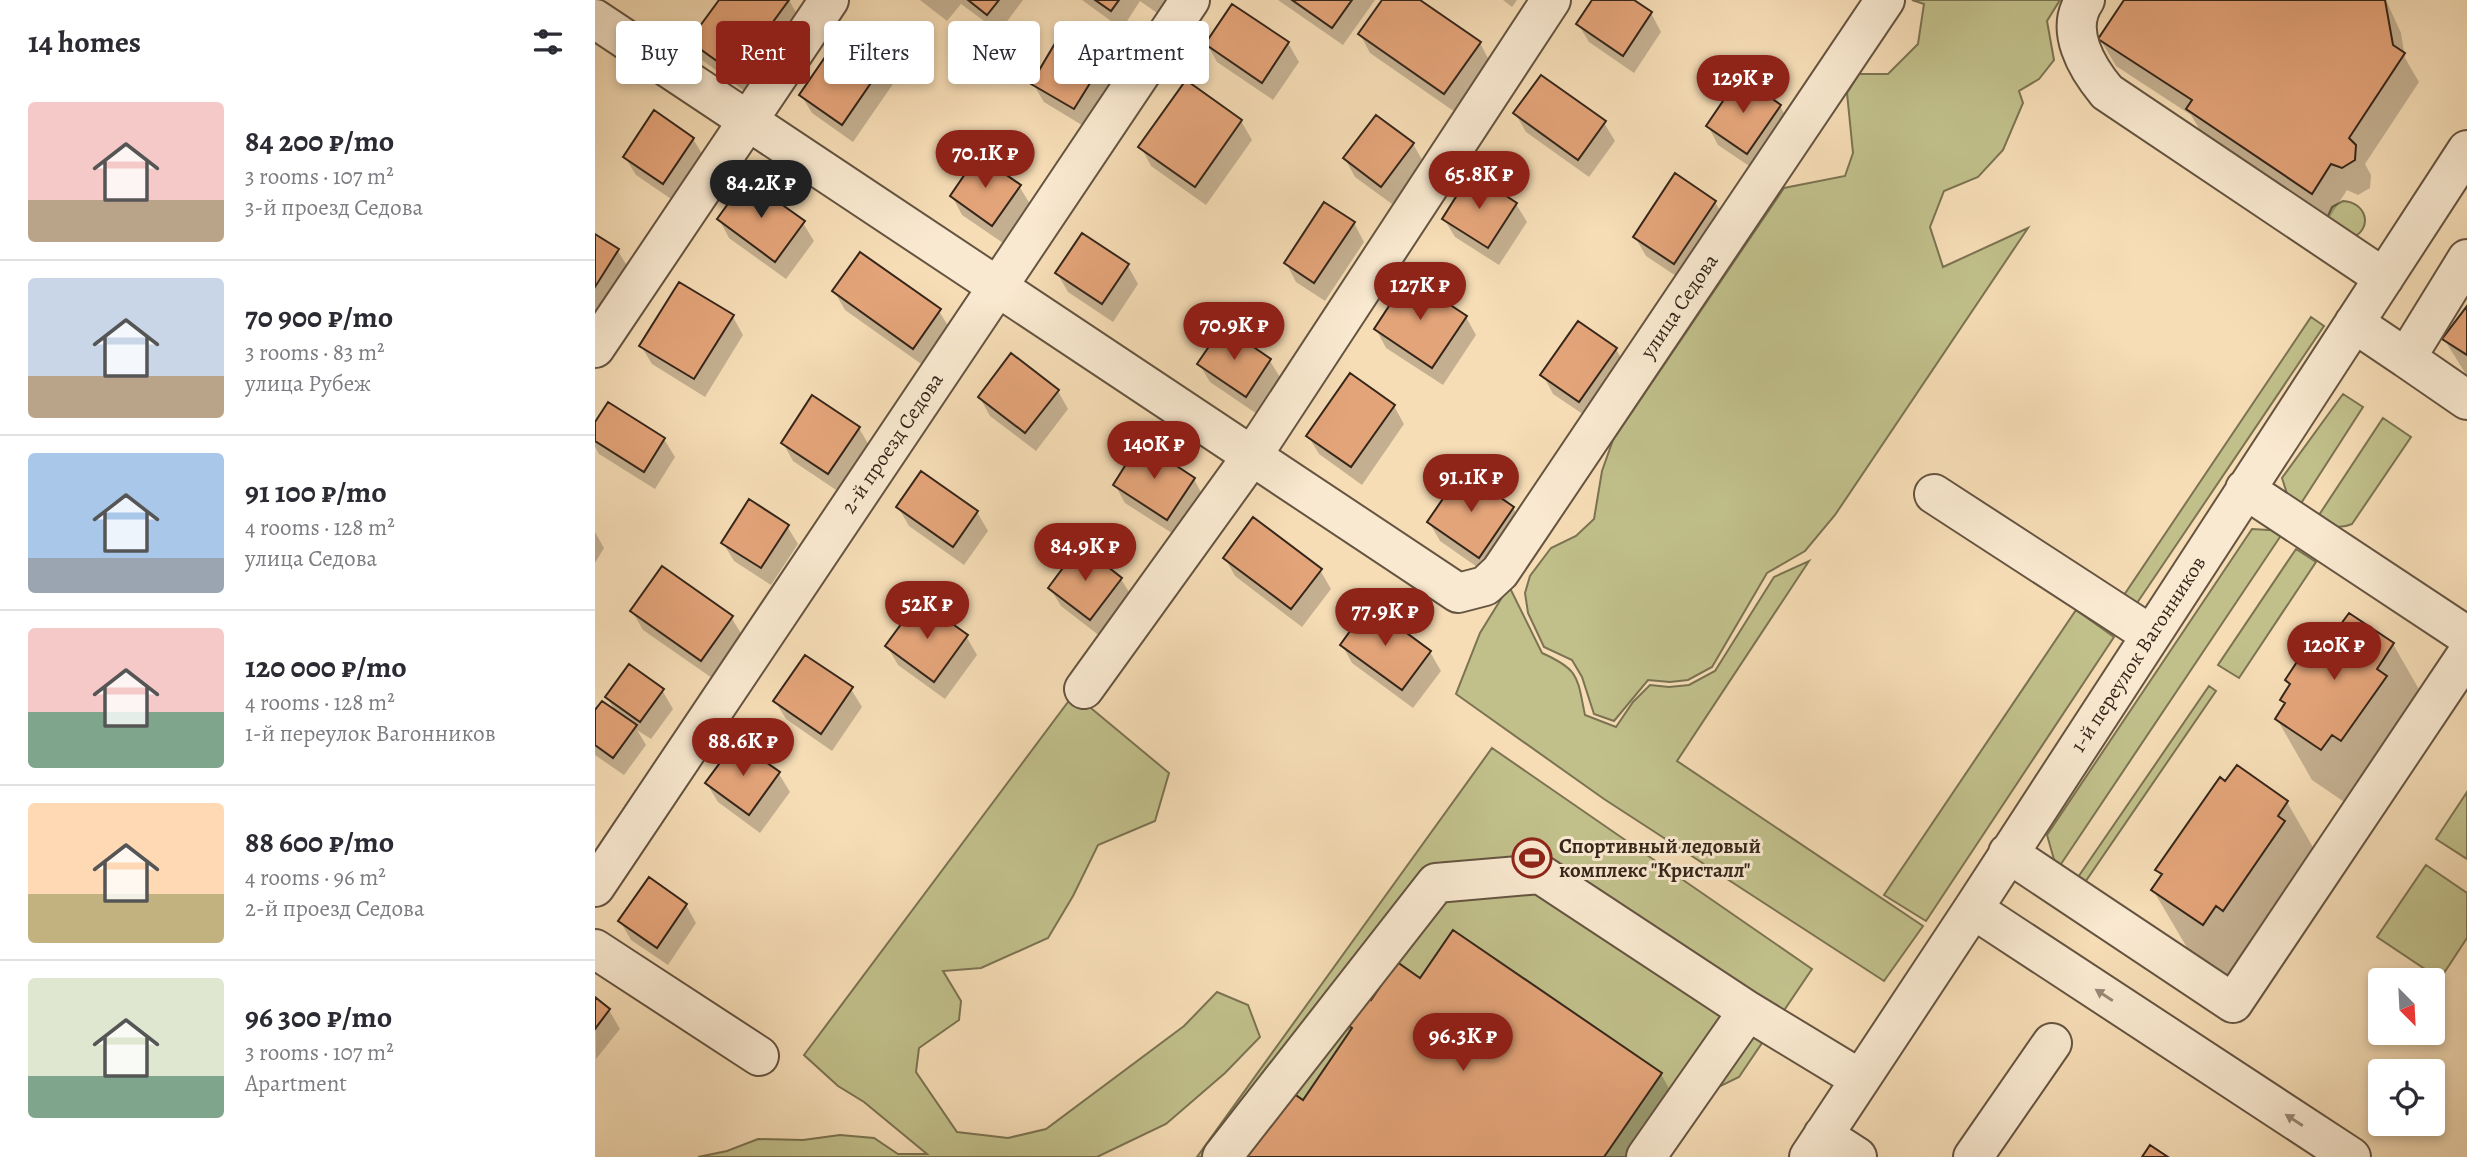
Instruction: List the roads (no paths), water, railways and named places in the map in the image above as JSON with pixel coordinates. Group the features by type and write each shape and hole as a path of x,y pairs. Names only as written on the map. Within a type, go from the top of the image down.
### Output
{"street":[{"path":"595,348 829,0"},
{"name":"2-й проезд Седова","path":"595,887 1190,0"},
{"path":"1084,689 1252,456 1551,0"},
{"name":"улица Седова","path":"1252,456 1458,593 1485,586 1500,572 1885,0"},
{"path":"2085,0 2081,6 2077,30 2081,51 2090,72 2107,92 2384,278"},
{"path":"595,19 1252,456"},
{"name":"1-й переулок Вагонников","path":"1816,1146 2467,150"},
{"path":"2406,358 2467,259"},
{"path":"2354,323 2467,401"},
{"path":"2245,489 2467,636"},
{"path":"1934,494 2151,635"},
{"path":"2008,853 2233,1003 2467,654"},
{"path":"1222,1157 1436,883 1540,874 1748,1011 1860,1079"},
{"path":"1973,909 2351,1157"},
{"path":"595,948 759,1056"},
{"path":"1646,1157 1748,1011"},
{"path":"1973,1157 2052,1043"},
{"path":"1816,1146 1857,1157"}],"place":[{"name":"Спортивный ледовый комплекс \"Кристалл\"","path":"1532,858"}]}
